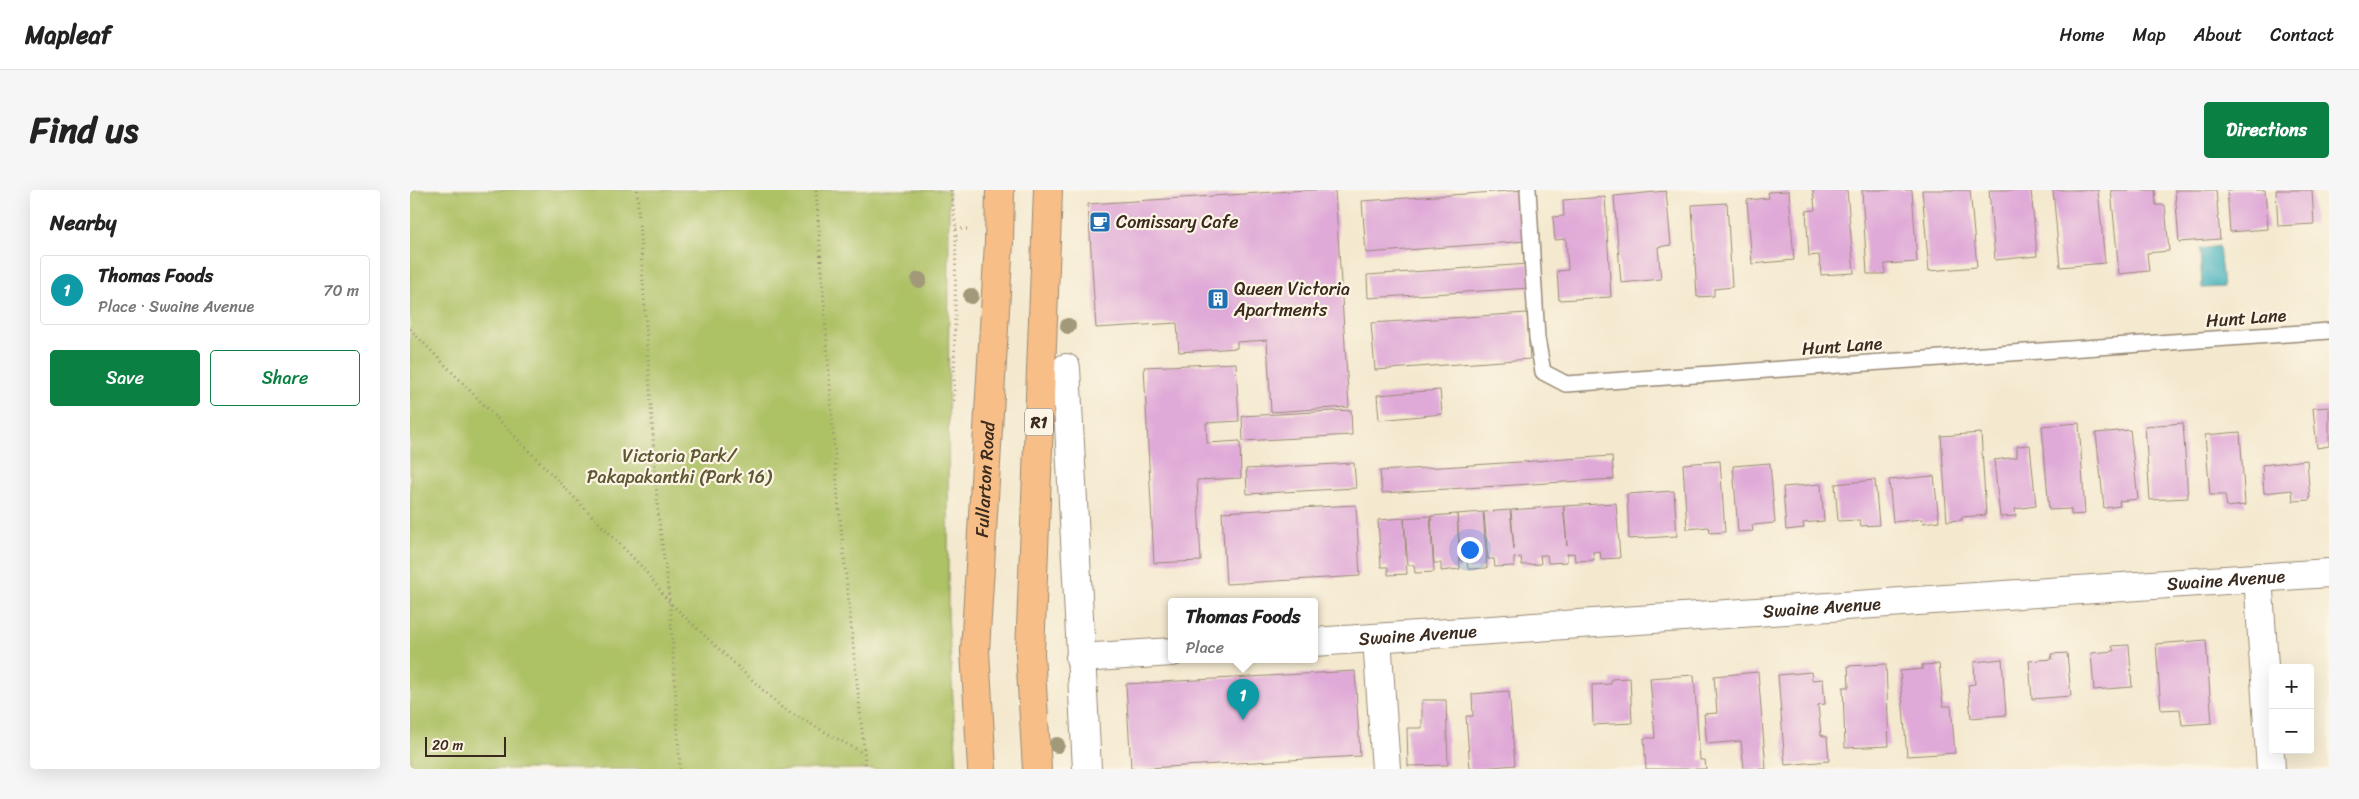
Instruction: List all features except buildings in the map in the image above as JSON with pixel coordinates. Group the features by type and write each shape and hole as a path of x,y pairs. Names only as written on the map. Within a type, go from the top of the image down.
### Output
{"highway":[{"name":"Fullarton Road","path":"982,769 975,651 999,242 1000,190"},
{"name":"R1","path":"1036,769 1030,653 1048,190"}],"street":[{"path":"1066,368 1087,769"},
{"name":"Swaine Avenue","path":"1318,642 2329,573"},
{"path":"2258,577 2271,769"},
{"path":"1377,638 1386,769"},
{"path":"1080,658 1168,652"}],"lane":[{"name":"Hunt Lane","path":"1528,190 1537,338 1543,372 1566,384 2329,331"}],"path":[{"path":"637,190 658,513 670,603 680,769"},
{"path":"816,190 838,499 866,769"},
{"path":"952,190 956,229 954,402"},
{"path":"956,229 979,230"},
{"path":"410,329 643,568 670,603 782,708 863,753"}],"green space":[{"name":"Victoria Park/ Pakapakanthi (Park 16)","path":"410,190 949,190 948,614 957,769 410,769"}],"water":[{"path":"2219,246 2223,287 2202,288 2200,249"}],"place":[{"name":"Comissary Cafe","path":"1100,222"},
{"name":"Queen Victoria Apartments","path":"1218,299"},
{"name":"Thomas Foods","path":"1243,720"}]}
